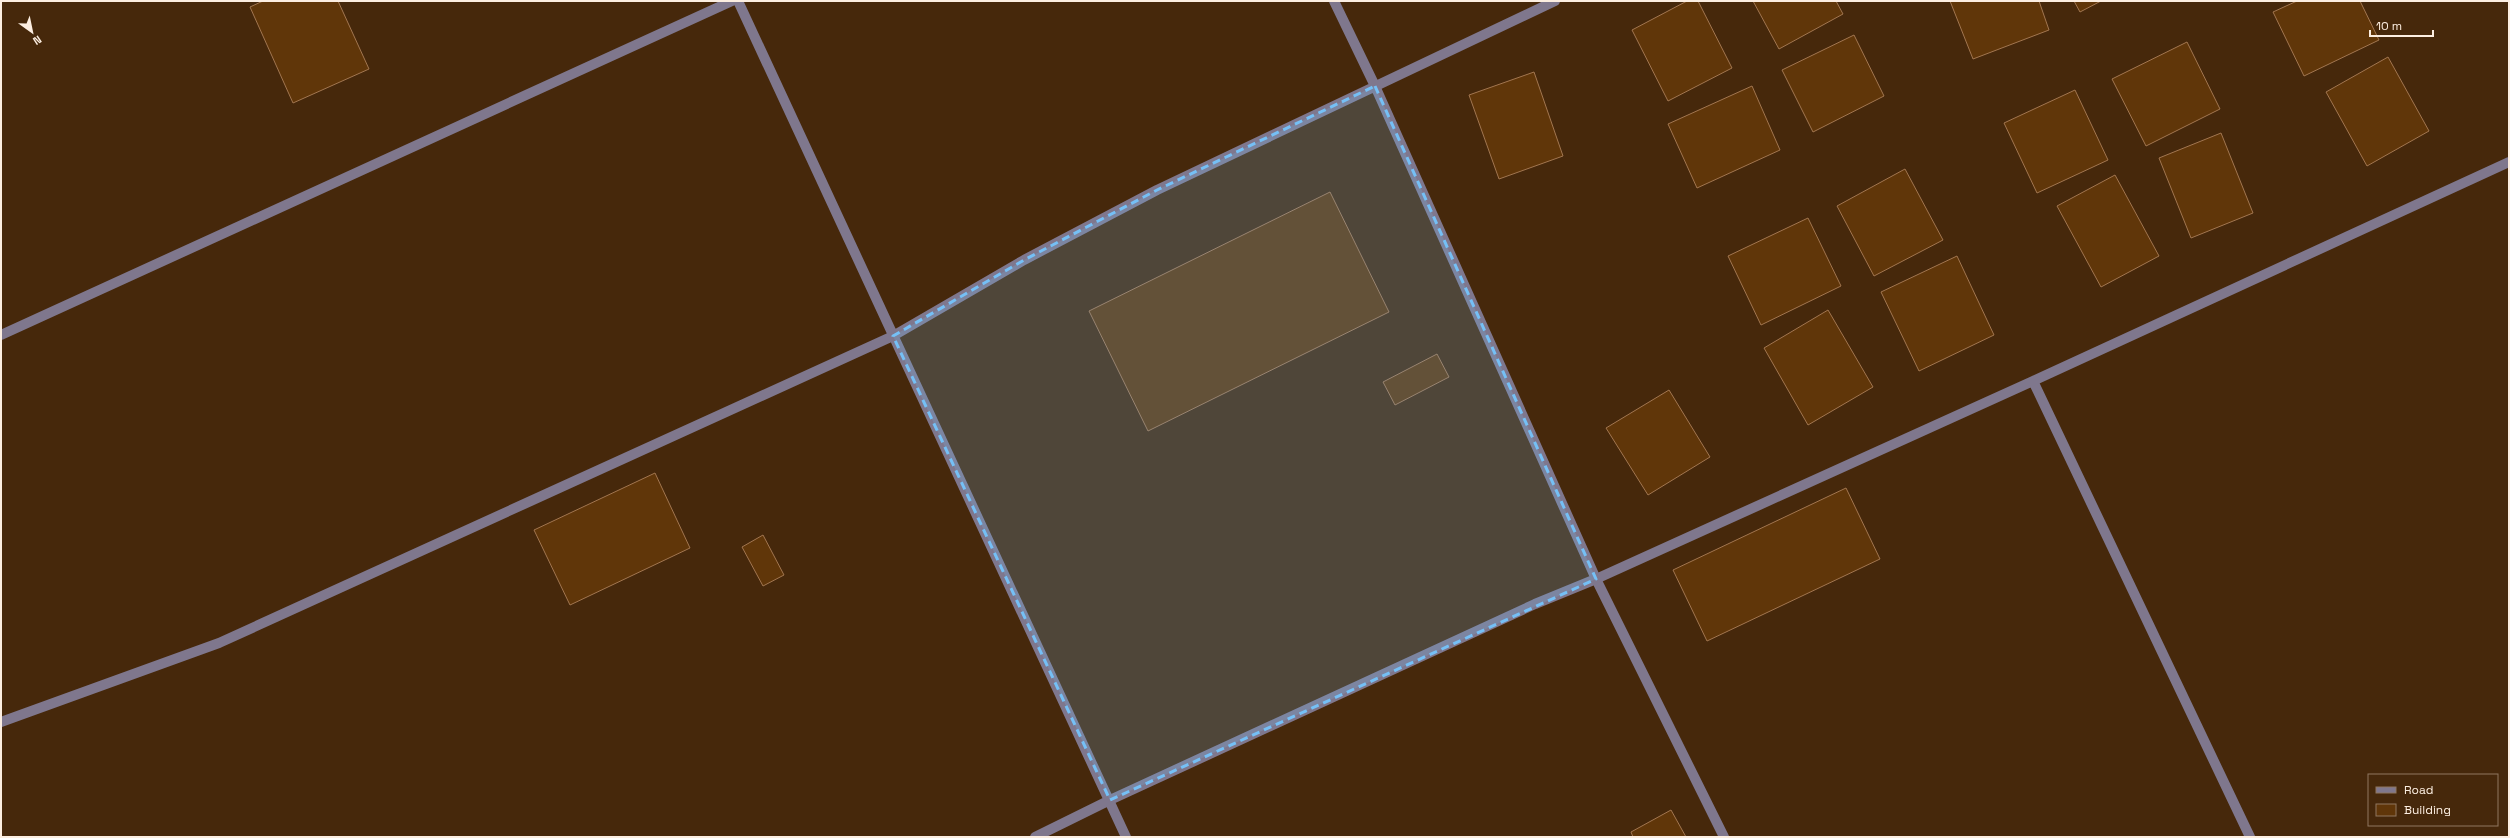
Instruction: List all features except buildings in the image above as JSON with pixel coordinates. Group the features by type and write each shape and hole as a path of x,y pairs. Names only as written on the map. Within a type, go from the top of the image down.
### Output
{"street":[{"path":"1,334 732,1"},
{"path":"738,1 1126,837"},
{"path":"1334,1 1375,86 1596,579 1724,837"},
{"path":"1,722 219,643 893,336 1024,260 1157,190 1555,1"},
{"path":"1035,837 1110,800 1536,604 1596,579 2034,381 2509,162"},
{"path":"2034,381 2250,837"}],"highlighted area":[{"path":"1375,86 1596,579 1110,800 893,336 1024,260 1157,190"}]}
